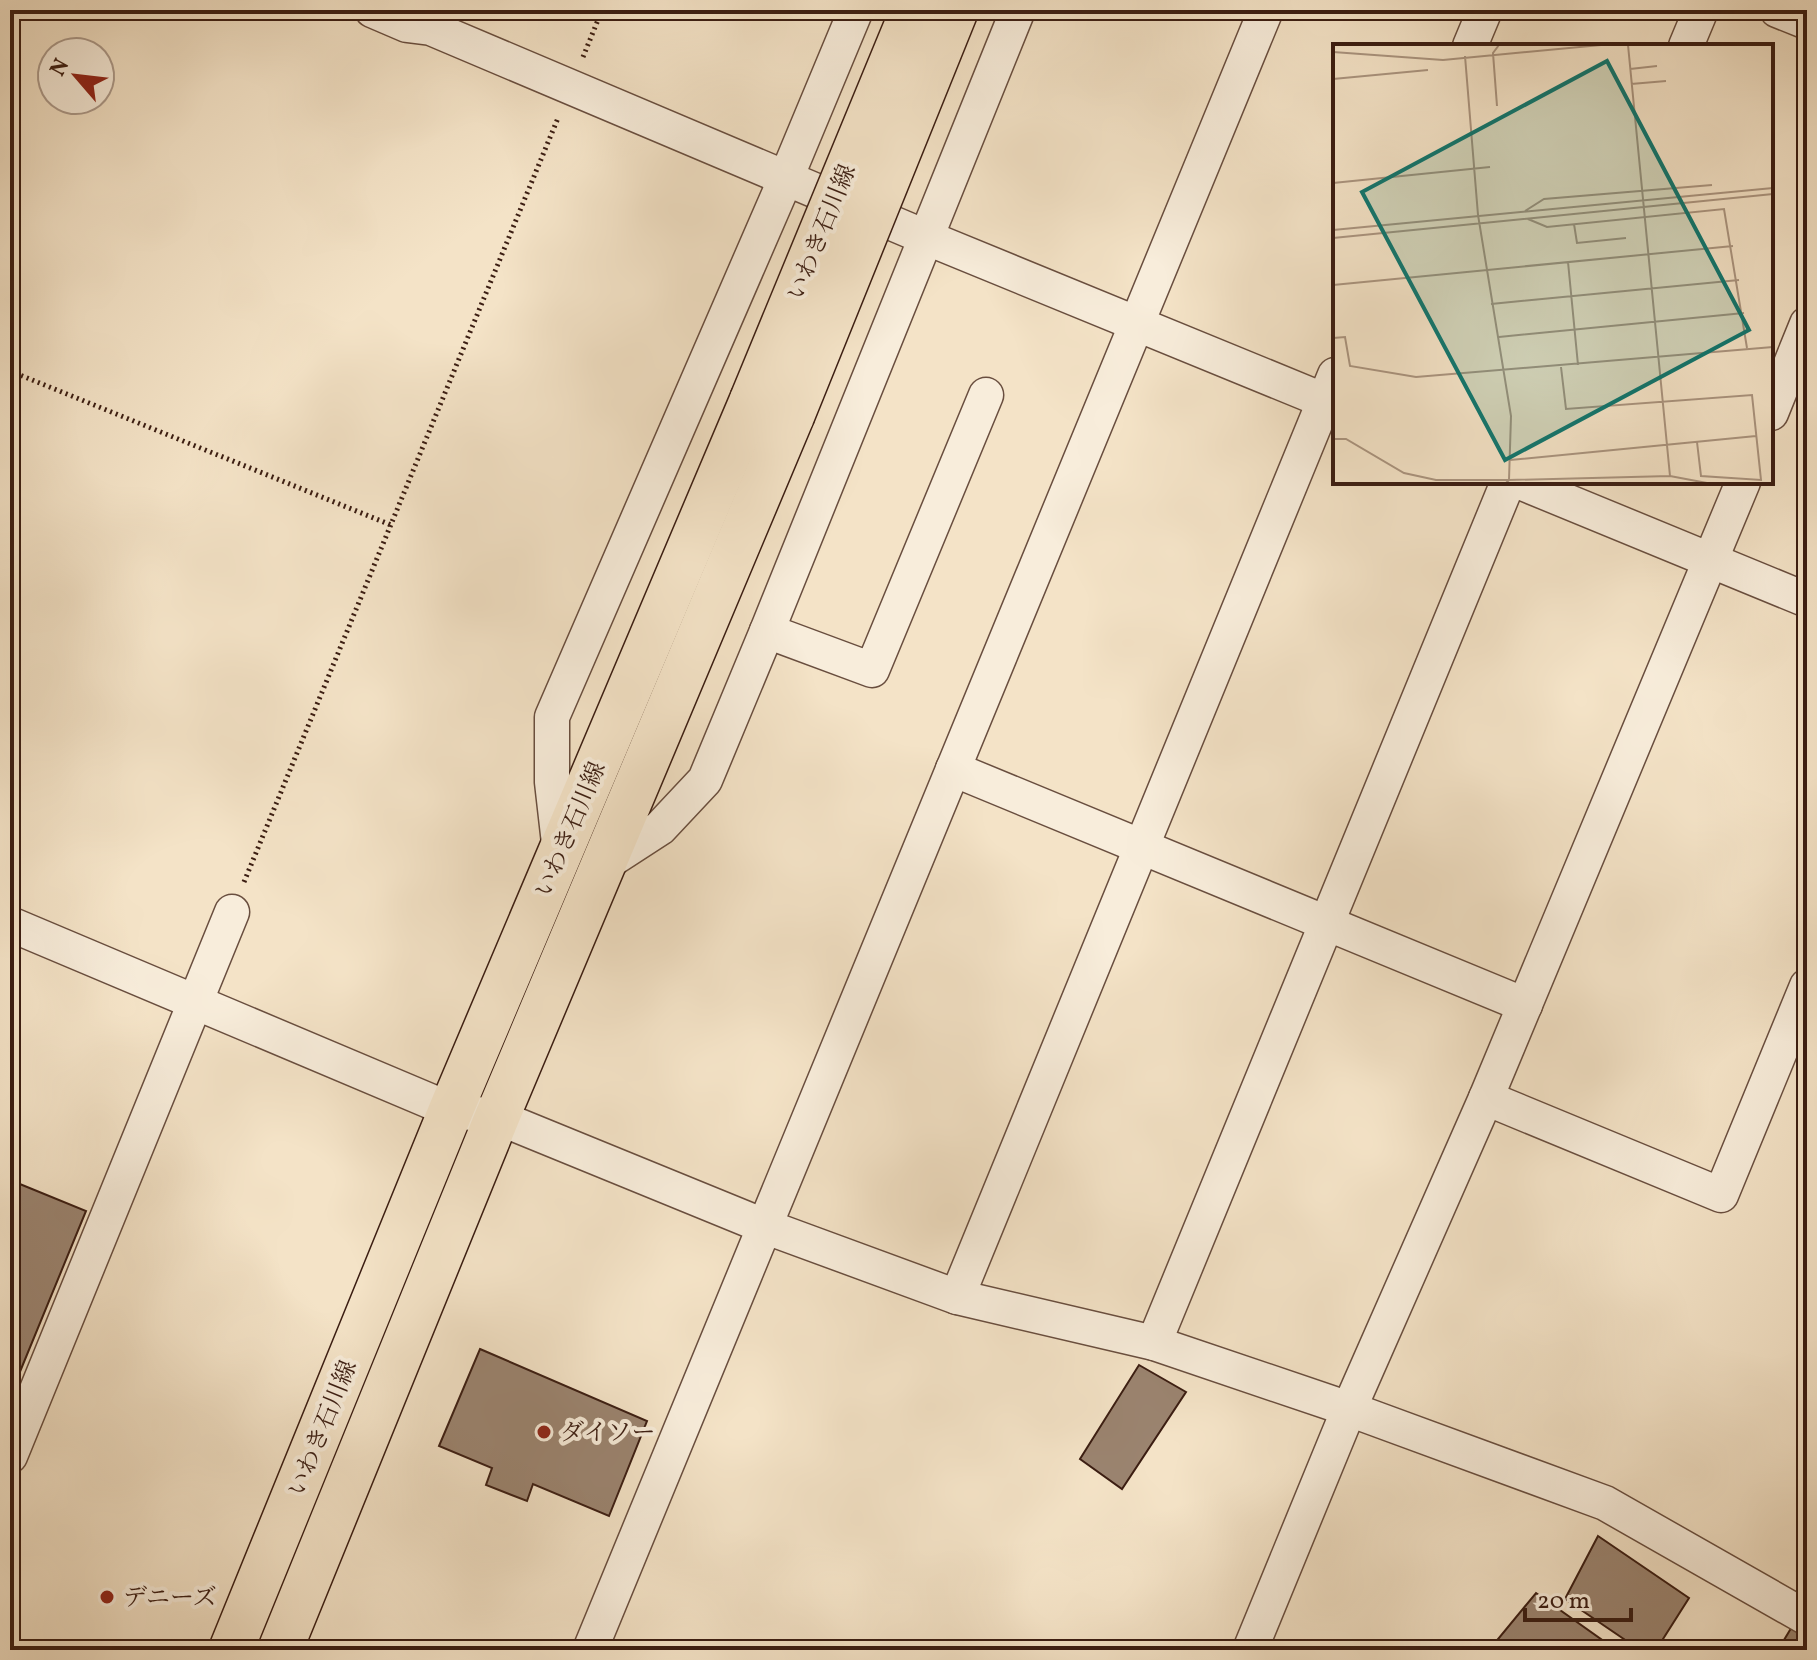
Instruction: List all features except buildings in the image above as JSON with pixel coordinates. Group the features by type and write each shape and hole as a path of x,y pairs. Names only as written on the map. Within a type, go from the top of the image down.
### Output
{"main road":[{"name":"いわき石川線","path":"231,1650 451,1110 752,400 913,10"},
{"name":"いわき石川線","path":"280,1650 497,1117 792,416 956,10"}],"street":[{"path":"372,10 407,25 431,28 1137,323 1331,394 957,1297"},
{"path":"560,852 552,782 552,717 856,10"},
{"path":"603,865 660,828 705,780 1018,10"},
{"path":"590,1650 1266,10"},
{"path":"1471,44 1485,10"},
{"path":"1687,44 1701,10"},
{"path":"1777,10 1807,22"},
{"path":"1773,408 1807,324"},
{"path":"767,631 872,670 986,395"},
{"path":"1154,1343 1507,484"},
{"path":"1525,484 1807,600"},
{"path":"1250,1650 1349,1409 1486,1098 1742,484"},
{"path":"953,769 1525,1005"},
{"path":"10,1456 232,912"},
{"path":"10,924 451,1110 497,1117 764,1226 957,1297 1154,1343 1349,1409 1605,1503 1807,1618"},
{"path":"1486,1098 1721,1195 1807,986"}],"path":[{"path":"232,912 602,10"},
{"path":"10,371 391,525"}],"place":[{"name":"ダイソー","path":"544,1432"},
{"name":"デニーズ","path":"107,1597"}]}
